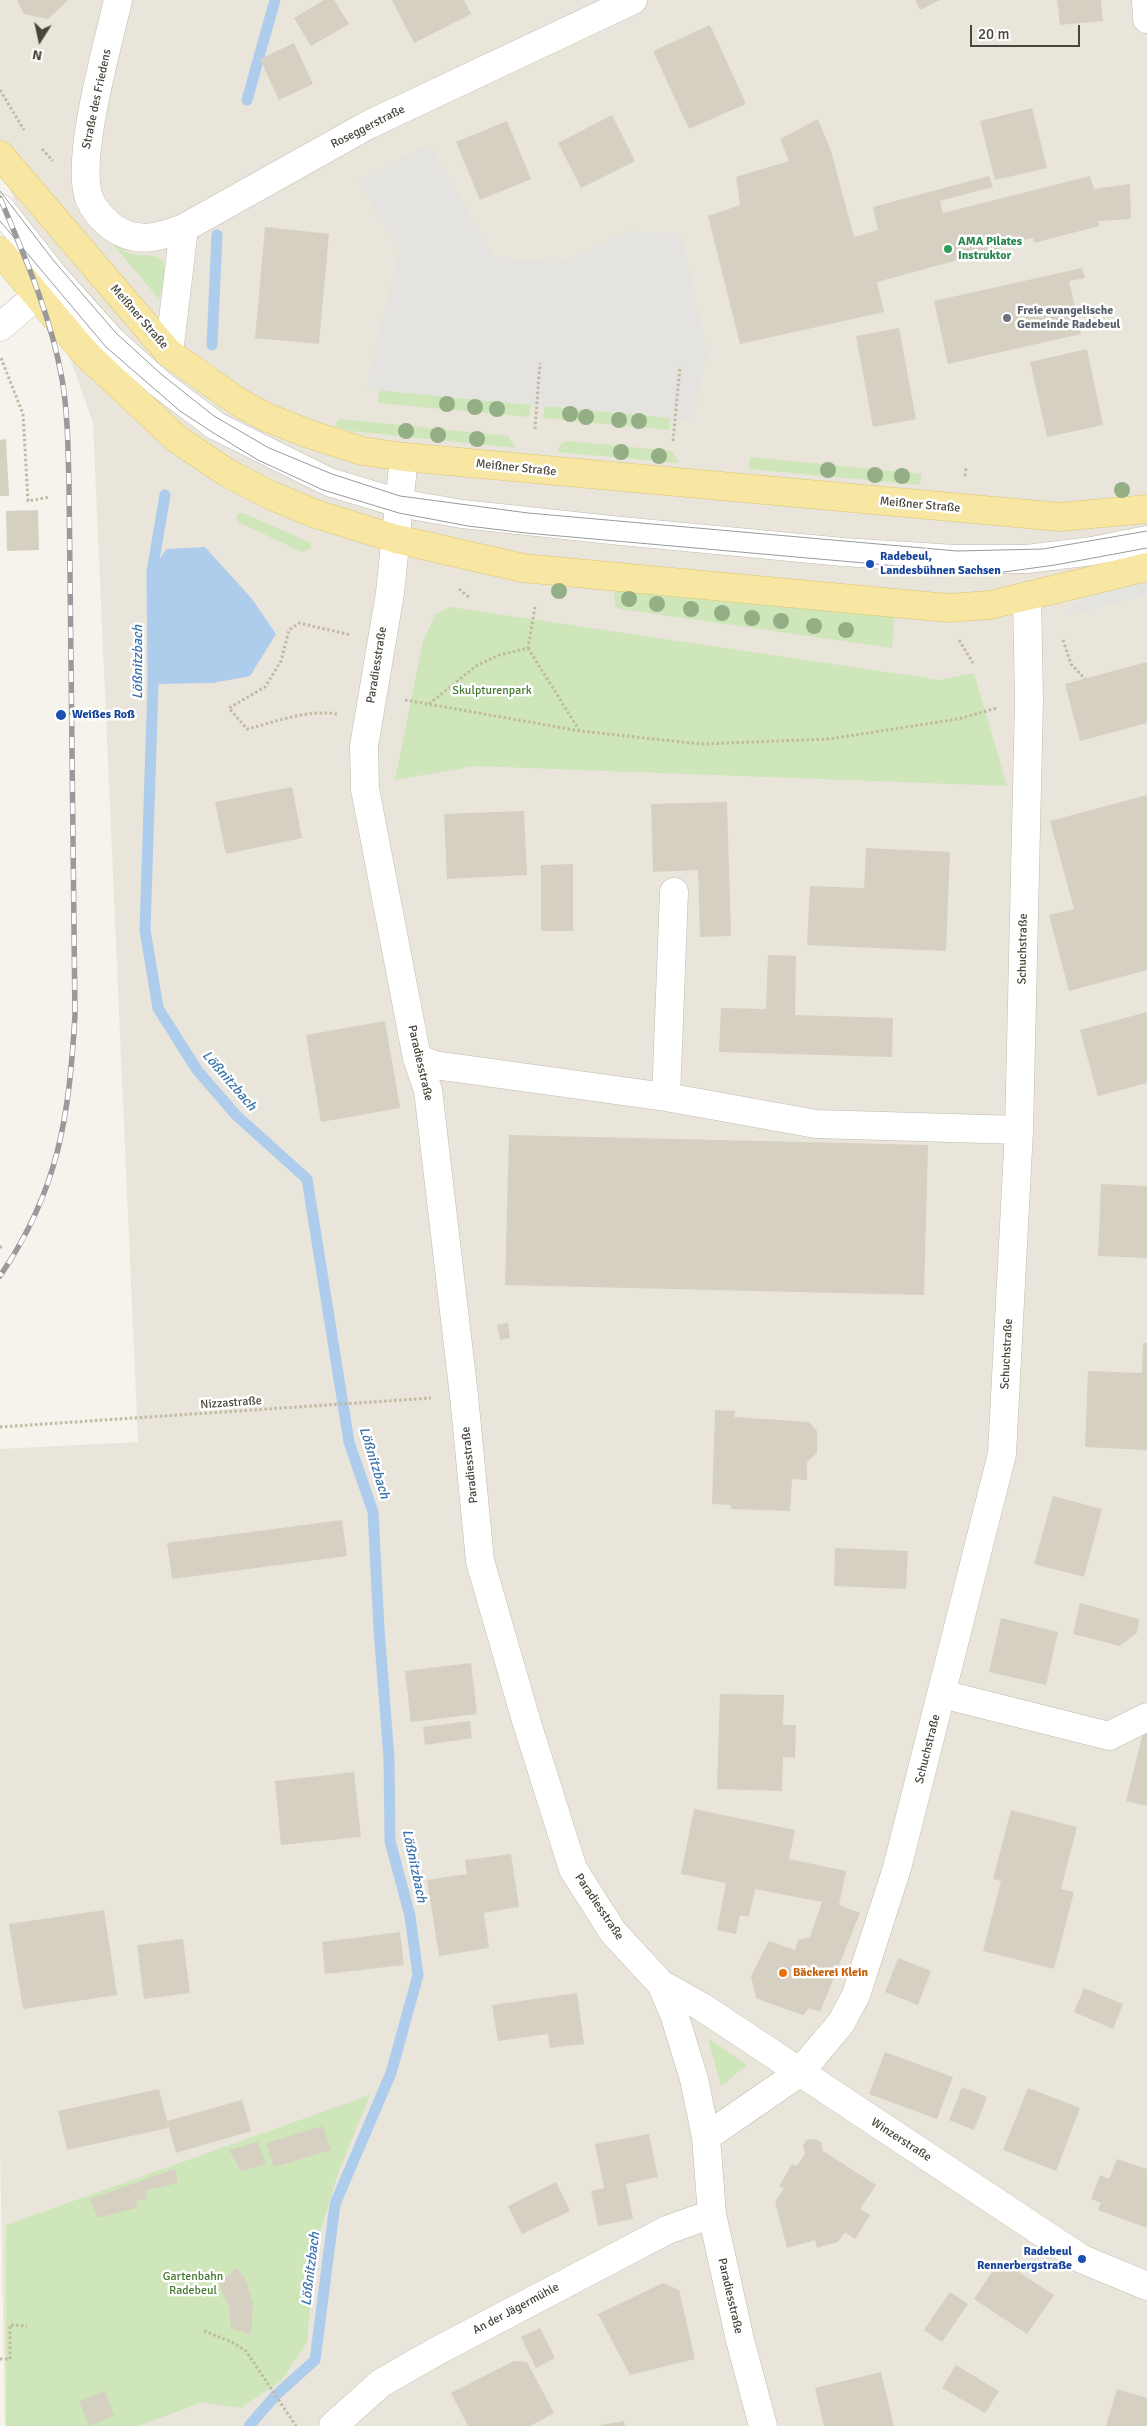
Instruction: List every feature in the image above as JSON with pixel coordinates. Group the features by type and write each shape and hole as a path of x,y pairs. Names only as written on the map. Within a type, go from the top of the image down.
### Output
{"main road":[{"name":"Meißner Straße","path":"0,155 169,353 240,403 266,417 309,434 362,451 404,457 1042,516 1060,517 1147,509"},
{"path":"0,251 86,354 177,439 226,472 270,495 316,514 396,539 523,568 948,608 990,605 1147,567"}],"street":[{"name":"Straße des Friedens","path":"107,223 98,214 89,197 86,183 85,152 118,0"},
{"name":"Roseggerstraße","path":"107,223 123,235 138,238 157,238 184,228 368,125 633,0"},
{"path":"1146,0 1147,20"},
{"path":"0,208 54,275 113,342 160,384 208,420 263,452 329,482 400,503 462,514 612,530 843,552 955,559 1027,559 1092,551 1147,540"},
{"path":"169,353 184,228"},
{"path":"0,327 38,295"},
{"name":"Paradiesstraße","path":"404,457 390,592 380,642 364,746 365,789 417,1058 428,1090 464,1396 480,1561 526,1720 573,1869 613,1932 661,1984 674,2014 694,2079 706,2137 712,2214 740,2340 763,2426"},
{"name":"Schuchstraße","path":"799,2073 842,2023 856,1995 896,1868 1002,1454 1019,1130 1029,700 1027,596"},
{"path":"666,1097 674,892"},
{"path":"417,1058 434,1065 666,1097 816,1124 1019,1130"},
{"path":"942,1694 1109,1736 1147,1717"},
{"name":"Winzerstraße","path":"661,1984 702,2008 1082,2259 1147,2286"},
{"path":"706,2137 799,2073"},
{"name":"An der Jägermühle","path":"334,2426 381,2383 437,2351 667,2230 712,2214"}],"path":[{"path":"0,90 25,131"},
{"path":"38,145 65,174 86,183"},
{"path":"0,356 23,414 28,501 50,497"},
{"path":"535,429 540,363"},
{"path":"673,441 680,366"},
{"path":"535,607 528,648 580,731"},
{"path":"368,720 329,713 293,717 247,729 229,708 265,687 281,661 289,630 298,623 380,642"},
{"path":"1062,637 1071,664 1085,679"},
{"path":"429,705 476,666 499,654 528,648"},
{"path":"401,699 580,731 701,744 829,739 958,719 1029,700"},
{"name":"Nizzastraße","path":"0,1427 464,1396"},
{"path":"0,2359 10,2359 10,2325 27,2326"},
{"path":"204,2331 232,2342 246,2351 296,2426"}],"shaded area":[{"path":"0,0 1147,0 1147,2426 5,2426 0,2142 0,1449 138,1442 93,423 0,160"},
{"path":"429,144 494,257 559,263 628,231 681,234 707,353 693,420 366,389 400,248 357,181"},
{"path":"1147,580 1147,595 1067,616 1066,610 1102,589"}],"green space":[{"path":"111,242 132,254 152,256 163,260 166,274 159,299"},
{"path":"379,390 531,405 529,417 378,403"},
{"path":"672,397 669,430 543,418 544,406 663,417"},
{"path":"340,419 508,436 516,448 351,431 334,426"},
{"path":"567,441 672,451 679,463 557,452 562,443"},
{"path":"750,457 922,474 920,485 749,469"},
{"path":"243,513 311,543 311,548 302,552 238,522 236,518 238,514"},
{"path":"614,590 894,616 892,648 620,609 615,606"},
{"name":"Skulpturenpark","path":"450,607 940,680 974,673 1007,786 475,766 395,780 423,641 436,614"},
{"path":"708,2038 747,2065 721,2086"},
{"name":"Gartenbahn Radebeul","path":"370,2095 339,2171 315,2248 307,2342 281,2381 240,2408 203,2402 138,2426 6,2426 6,2225"}],"water":[{"path":"205,547 252,599 276,634 250,676 213,683 153,684 152,572 166,549"}],"building":[{"path":"17,0 68,0 48,19 24,14"},
{"path":"324,0 334,0 349,24 311,46 294,18"},
{"path":"392,0 464,0 471,14 414,43"},
{"path":"915,0 940,0 920,10"},
{"path":"1057,0 1101,0 1103,21 1060,25"},
{"path":"710,25 746,104 689,129 653,51"},
{"path":"294,43 313,84 279,100 260,59"},
{"path":"1032,108 1047,168 995,180 980,121"},
{"path":"612,115 635,161 581,188 558,143"},
{"path":"818,119 831,151 854,237 878,230 873,207 989,176 993,187 940,201 943,213 1090,176 1094,189 1130,184 1131,219 1098,221 1099,226 1034,243 1033,238 1019,241 1020,243 877,282 884,312 740,344 708,216 740,205 736,177 789,161 780,139"},
{"path":"507,121 531,179 480,200 456,142"},
{"path":"265,227 329,234 319,344 255,338"},
{"name":"Freie evangelische Gemeinde Radebeul","path":"1082,268 1085,278 1069,281 1081,334 948,364 934,301"},
{"path":"899,328 916,419 873,427 856,336"},
{"path":"1087,349 1103,425 1047,437 1030,362"},
{"path":"6,439 9,496 0,496 0,440"},
{"path":"38,510 39,550 7,551 6,511"},
{"path":"1147,662 1147,723 1080,741 1065,684"},
{"path":"292,787 302,838 226,854 215,802"},
{"path":"1147,795 1147,970 1069,991 1049,915 1074,909 1050,821"},
{"path":"727,802 731,936 700,937 698,870 653,872 651,804"},
{"path":"524,811 527,875 447,879 444,814"},
{"path":"866,848 950,852 946,951 807,945 810,886 864,888"},
{"path":"573,864 573,931 541,931 541,865"},
{"path":"768,955 796,956 795,1015 893,1018 892,1057 719,1052 721,1008 766,1009"},
{"path":"1147,1012 1147,1083 1098,1096 1080,1030"},
{"path":"385,1021 400,1108 321,1122 306,1035"},
{"path":"509,1135 928,1145 924,1295 505,1285"},
{"path":"1101,1184 1147,1186 1147,1258 1098,1256"},
{"path":"508,1323 510,1338 500,1340 497,1325"},
{"path":"1143,1343 1147,1343 1147,1450 1085,1447 1088,1371 1142,1373"},
{"path":"715,1410 735,1411 734,1417 809,1422 817,1431 817,1453 807,1462 807,1480 792,1479 790,1511 731,1509 731,1505 712,1504"},
{"path":"1053,1496 1102,1509 1084,1577 1034,1564"},
{"path":"342,1520 347,1556 172,1579 167,1543"},
{"path":"835,1548 908,1551 906,1589 834,1586"},
{"path":"1080,1603 1139,1619 1137,1633 1120,1646 1073,1634"},
{"path":"1001,1618 1058,1632 1046,1685 989,1672"},
{"path":"471,1663 477,1714 411,1722 405,1671"},
{"path":"720,1694 784,1695 783,1725 796,1725 795,1758 783,1757 782,1791 717,1789"},
{"path":"470,1721 472,1738 425,1745 423,1727"},
{"path":"1143,1733 1147,1734 1147,1806 1126,1801"},
{"path":"354,1772 361,1837 281,1845 275,1781"},
{"path":"694,1809 795,1830 789,1859 846,1871 839,1905 860,1913 820,2012 809,2008 803,2015 756,1998 751,1976 769,1941 795,1950 798,1940 810,1937 822,1902 755,1889 749,1917 740,1915 736,1934 717,1930 726,1883 681,1874"},
{"path":"1011,1810 1077,1827 1061,1889 1074,1892 1054,1969 983,1951 1001,1881 993,1879"},
{"path":"511,1854 519,1907 484,1913 489,1948 439,1956 427,1880 467,1874 465,1860"},
{"path":"104,1910 117,1995 23,2009 9,1924"},
{"path":"400,1932 404,1965 325,1974 322,1942"},
{"path":"183,1939 190,1993 144,1999 137,1945"},
{"path":"898,1958 931,1971 918,2005 885,1992"},
{"path":"1084,1988 1123,2004 1113,2029 1074,2012"},
{"path":"577,1993 584,2044 550,2048 548,2034 498,2041 492,2005"},
{"path":"885,2052 953,2077 937,2119 869,2094"},
{"path":"962,2087 987,2097 974,2130 949,2120"},
{"path":"1028,2088 1080,2108 1056,2171 1003,2150"},
{"path":"159,2089 168,2128 67,2150 58,2111"},
{"path":"242,2100 251,2131 176,2153 167,2121"},
{"path":"323,2126 331,2150 274,2167 266,2143"},
{"path":"649,2134 658,2177 626,2184 633,2219 598,2226 591,2191 604,2188 595,2144"},
{"path":"815,2139 821,2142 823,2151 876,2185 860,2209 870,2215 855,2239 845,2232 838,2242 817,2248 815,2240 787,2248 775,2202 784,2188 779,2186 792,2164 797,2166 805,2154 803,2146 806,2140"},
{"path":"258,2142 266,2164 241,2171 229,2150"},
{"path":"1117,2159 1147,2169 1147,2228 1098,2210 1101,2203 1091,2199 1100,2175 1109,2179"},
{"path":"175,2169 178,2183 145,2191 147,2199 136,2201 137,2208 97,2218 90,2199"},
{"path":"556,2182 570,2211 522,2234 508,2206"},
{"path":"1000,2260 1054,2295 1027,2334 974,2299"},
{"path":"237,2268 246,2280 253,2305 251,2335 231,2328 229,2306 219,2284"},
{"path":"663,2283 679,2290 695,2359 630,2375 598,2314"},
{"path":"950,2292 968,2304 942,2342 924,2330"},
{"path":"540,2328 555,2358 536,2368 521,2337"},
{"path":"514,2361 527,2362 554,2413 530,2426 468,2426 451,2393"},
{"path":"956,2365 999,2391 985,2413 942,2388"},
{"path":"881,2372 894,2426 824,2426 815,2388"},
{"path":"1117,2389 1147,2398 1147,2426 1106,2426"},
{"path":"105,2391 114,2416 89,2426 79,2401"},
{"path":"624,2421 625,2426 600,2426 600,2425"}],"waterway":[{"name":"Lößnitzbach","path":"247,100 275,0"},
{"name":"Lößnitzbach","path":"212,345 217,235"},
{"name":"Lößnitzbach","path":"165,495 152,572 153,684 145,930 158,1008 197,1070 236,1115 307,1179 349,1442 373,1512 379,1629 389,1758 390,1841 410,1916 418,1975 391,2073 335,2204 315,2360 275,2396 249,2426"}],"tram line":[{"path":"0,191 54,261 116,333 161,374 214,416 269,448 332,474 400,496 528,513 957,551 1043,549 1147,531"},
{"path":"0,221 106,347 180,411 258,460 323,490 399,513 468,526 526,533 954,571 1004,572 1055,565 1147,548"}],"railway":[{"path":"0,198 28,265 51,332 62,379 65,405 69,485 75,1015 69,1086 57,1151 36,1213 0,1276"}],"place":[{"name":"AMA Pilates Instruktor","path":"948,249"},
{"name":"Freie evangelische Gemeinde Radebeul","path":"1007,318"},
{"name":"Radebeul, Landesbühnen Sachsen","path":"870,564"},
{"name":"Weißes Roß","path":"61,715"},
{"name":"Bäckerei Klein","path":"783,1973"},
{"name":"Radebeul Rennerbergstraße","path":"1082,2259"}]}
